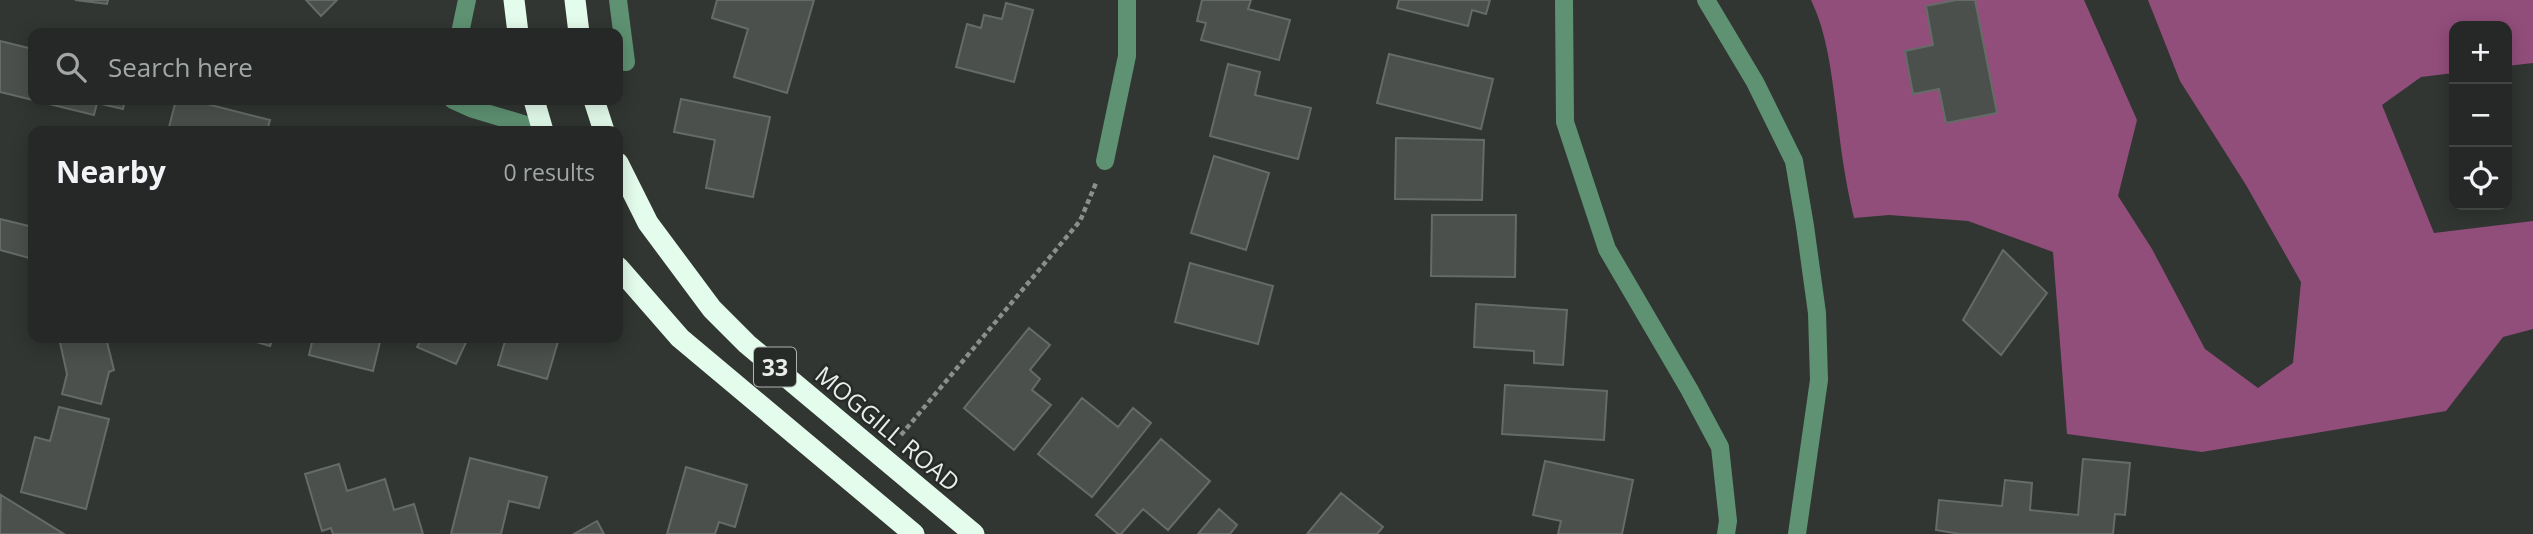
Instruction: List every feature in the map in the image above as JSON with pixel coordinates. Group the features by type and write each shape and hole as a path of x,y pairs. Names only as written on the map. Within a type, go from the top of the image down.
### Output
{"highway":[{"path":"514,0 517,28"},
{"path":"575,0 578,28"},
{"path":"535,105 542,126"},
{"path":"596,105 602,126"},
{"name":"MOGGILL ROAD","path":"623,173 648,223 712,309 747,344 974,534"},
{"name":"33","path":"623,273 680,338 914,534"}],"street":[{"path":"461,28 467,0"},
{"path":"618,0 622,28"},
{"path":"1105,161 1127,55 1127,0"},
{"path":"1564,0 1566,121 1607,249 1689,388 1720,447 1728,521 1726,534"},
{"path":"1706,0 1755,82 1794,161 1817,313 1819,380 1797,534"},
{"path":"623,39 626,62"},
{"path":"464,105 527,126"}],"path":[{"path":"900,436 1080,221 1105,161"}],"shaded area":[{"path":"1811,0 2084,0 2137,120 2118,196 2152,249 2205,349 2258,388 2293,363 2301,282 2246,185 2180,81 2148,0 2533,0 2533,63 2512,65 2512,21 2449,21 2449,74 2421,77 2382,105 2434,233 2533,221 2533,329 2503,337 2446,411 2202,452 2067,434 2053,252 1968,221 1889,215 1854,218 1828,57"}],"building":[{"path":"75,0 108,0 107,4"},
{"path":"306,0 337,0 321,16"},
{"path":"717,0 814,0 787,93 734,77 748,29 712,18"},
{"path":"1202,0 1251,0 1248,9 1290,20 1279,60 1201,40 1206,23 1197,21"},
{"path":"1399,0 1490,0 1486,14 1472,10 1468,26 1397,8"},
{"path":"1956,0 1975,0 1997,113 1946,123 1939,89 1913,94 1905,51 1933,45 1926,6"},
{"path":"1006,3 1033,10 1014,82 956,67 967,24 981,28 984,15 1002,19"},
{"path":"0,41 28,48 28,99 0,92"},
{"path":"1389,54 1493,79 1481,129 1377,103"},
{"path":"1228,64 1260,72 1255,95 1311,108 1298,159 1210,136"},
{"path":"681,99 770,117 753,197 706,188 715,140 674,132"},
{"path":"53,105 96,105 94,115"},
{"path":"106,105 124,105 123,109"},
{"path":"175,105 211,105 270,120 268,126 169,126"},
{"path":"1396,138 1484,140 1482,200 1395,199"},
{"path":"1214,156 1269,173 1246,250 1191,233"},
{"path":"1432,215 1516,215 1515,277 1431,276"},
{"path":"0,219 28,226 28,258 0,250"},
{"path":"2003,250 2047,293 2001,355 1963,320"},
{"path":"1190,263 1273,286 1258,344 1175,322"},
{"path":"1476,304 1567,310 1563,365 1534,363 1534,351 1474,347"},
{"path":"1029,328 1050,345 1030,370 1040,379 1032,390 1051,405 1014,450 964,408"},
{"path":"60,343 107,343 114,370 109,372 101,404 62,394 67,374"},
{"path":"312,343 380,343 373,371 309,355"},
{"path":"419,343 466,343 456,364 417,347"},
{"path":"505,343 558,343 547,379 498,365"},
{"path":"1505,385 1607,391 1604,440 1502,434"},
{"path":"1082,398 1118,427 1133,408 1151,423 1092,497 1038,454"},
{"path":"59,407 109,419 86,509 21,492 35,437 50,441"},
{"path":"1161,439 1210,481 1168,530 1143,509 1121,534 1118,534 1096,515"},
{"path":"470,458 547,477 539,508 509,501 501,534 451,534"},
{"path":"2083,459 2130,463 2125,515 2115,514 2113,534 1960,534 1936,530 1939,500 2002,506 2005,480 2032,483 2030,510 2078,515"},
{"path":"1545,461 1633,480 1622,534 1558,534 1561,521 1533,515"},
{"path":"339,464 347,491 385,479 394,510 414,504 423,534 333,534 331,528 322,531 305,474"},
{"path":"686,467 747,485 735,527 719,522 715,534 667,534"},
{"path":"1341,493 1383,527 1377,534 1307,534"},
{"path":"1,495 64,534 0,534"},
{"path":"1219,509 1237,525 1230,534 1198,534"},
{"path":"597,521 604,534 574,534"}]}
